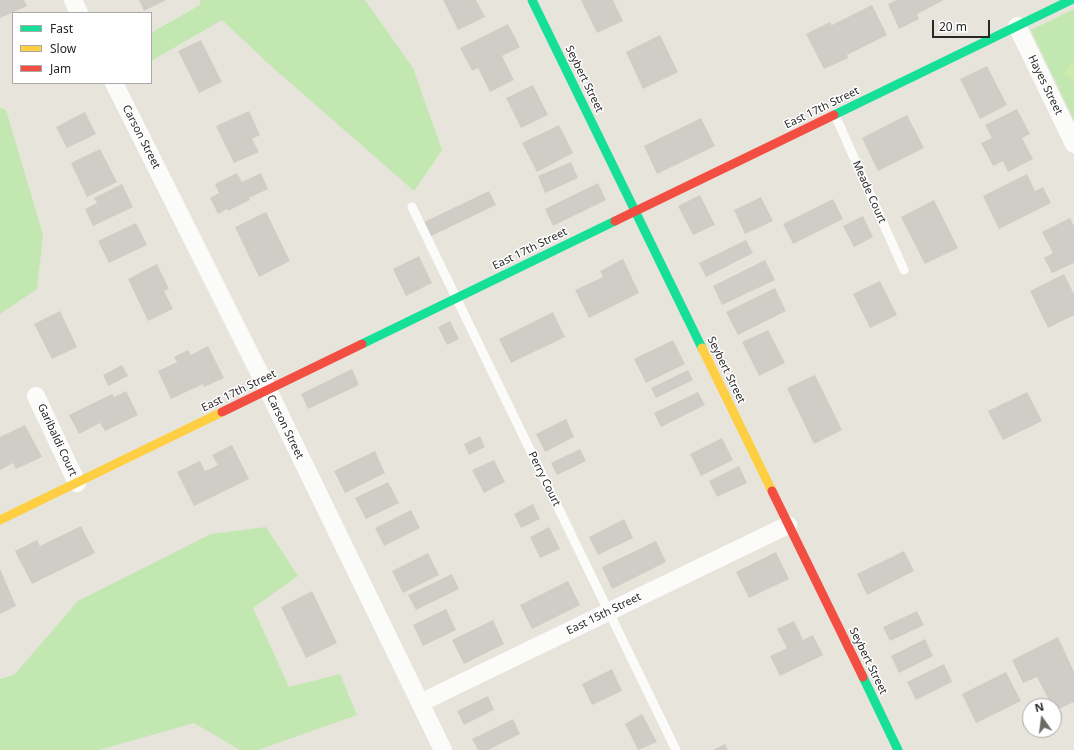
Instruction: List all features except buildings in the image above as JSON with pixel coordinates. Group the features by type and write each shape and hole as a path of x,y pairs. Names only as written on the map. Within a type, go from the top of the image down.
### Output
{"street":[{"path":"73,0 79,12"},
{"name":"Seybert Street","path":"532,0 898,750"},
{"name":"East 17th Street","path":"0,520 1071,0"},
{"name":"Hayes Street","path":"1017,26 1074,144"},
{"name":"Carson Street","path":"115,84 268,390 443,750"},
{"name":"Garibaldi Court","path":"36,396 77,483"},
{"name":"East 15th Street","path":"420,703 788,525"}],"lane":[{"name":"Meade Court","path":"835,115 904,270"},
{"name":"Perry Court","path":"412,208 676,750"}],"green space":[{"path":"200,0 365,0 413,68 442,150 414,191 271,66 222,20 152,60 152,32 200,5"},
{"path":"1074,9 1074,120 1031,30"},
{"path":"1074,62 1074,81 1063,74"},
{"path":"0,108 6,110 43,235 37,289 0,314"},
{"path":"266,527 298,576 253,608 289,687 340,674 357,715 258,750 240,750 194,723 99,750 0,750 0,679 14,675 78,601 211,534"}],"traffic: fast":[{"path":"532,0 702,348"},
{"path":"834,115 1071,0"},
{"path":"362,344 615,221"},
{"path":"863,677 898,750"}],"traffic: slow":[{"path":"702,348 772,491"},
{"path":"0,520 222,412"}],"traffic: jam":[{"path":"615,221 834,115"},
{"path":"222,412 362,344"},
{"path":"772,491 863,677"}]}
